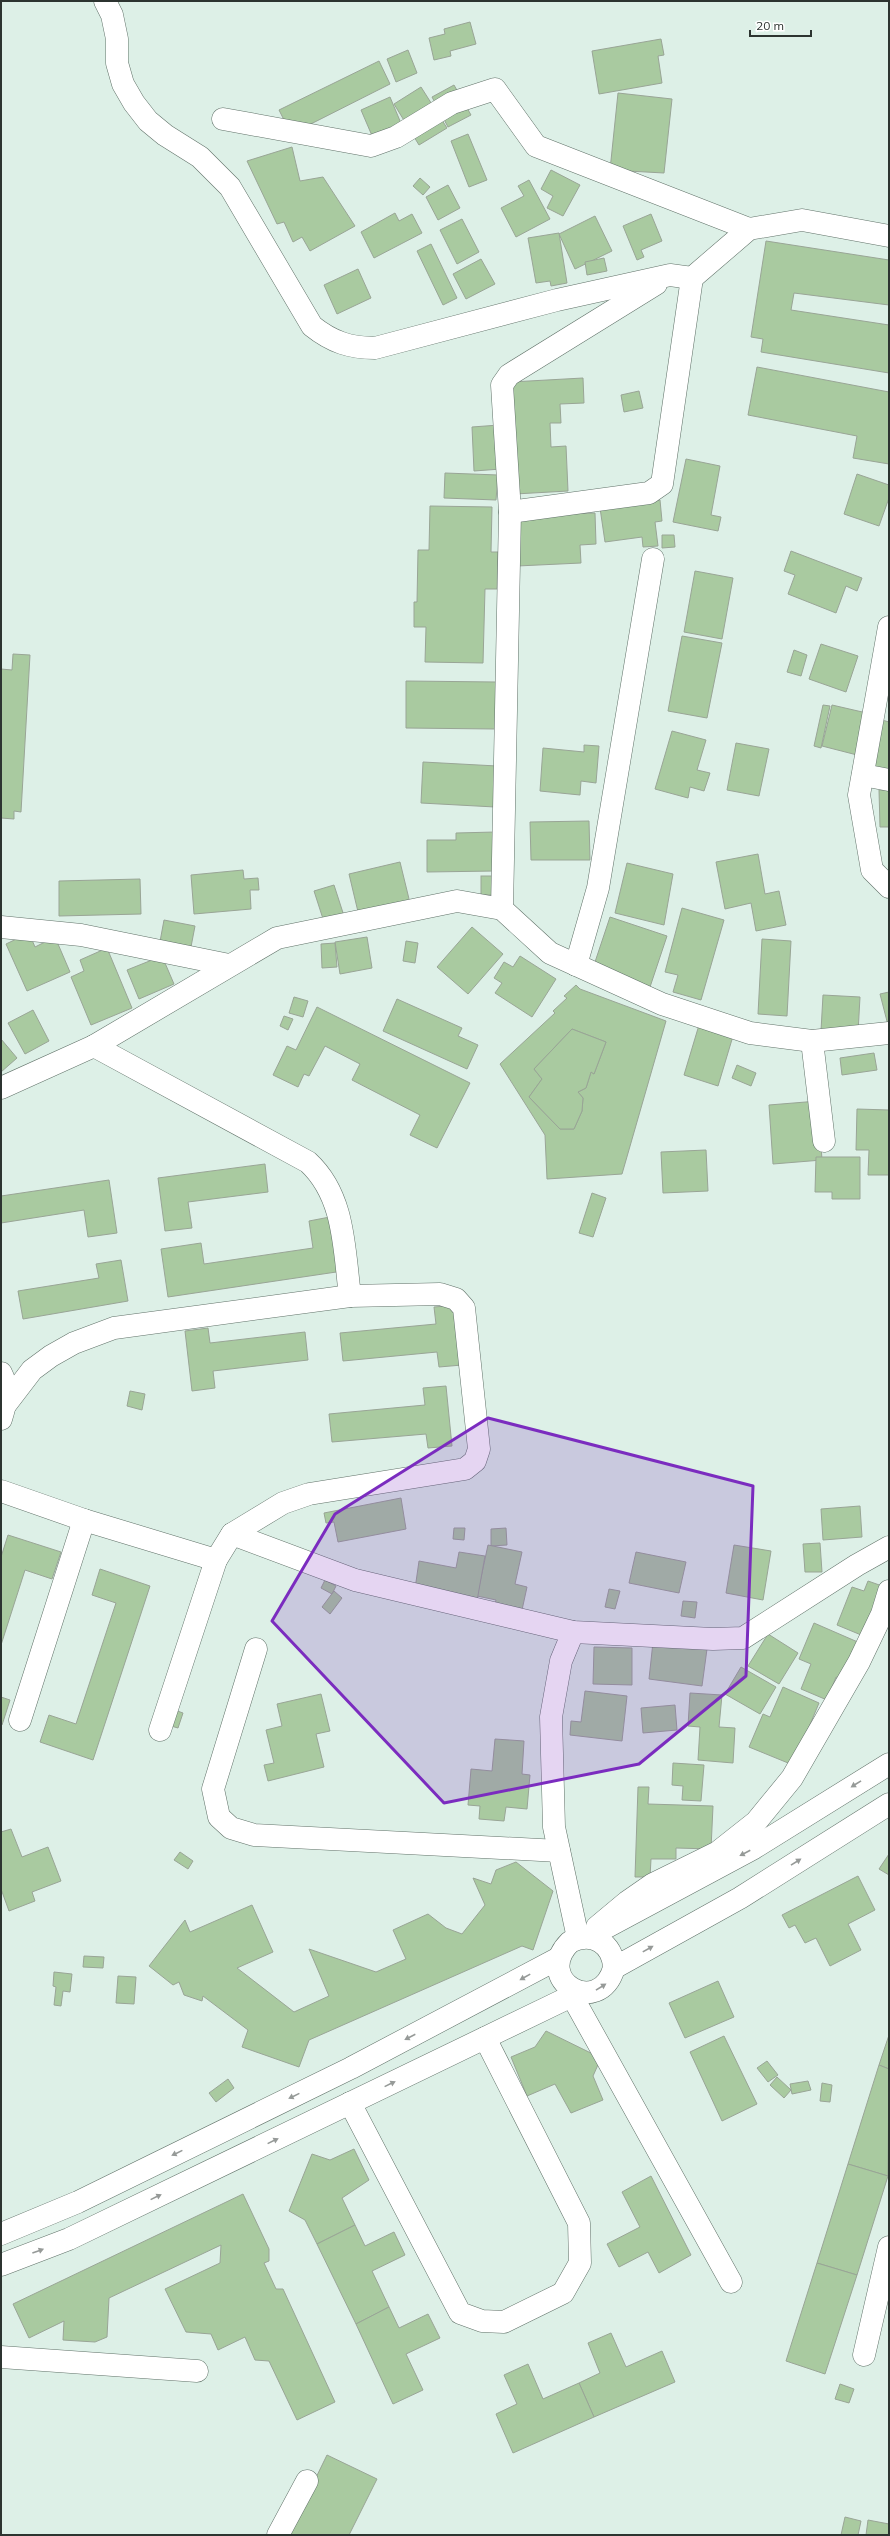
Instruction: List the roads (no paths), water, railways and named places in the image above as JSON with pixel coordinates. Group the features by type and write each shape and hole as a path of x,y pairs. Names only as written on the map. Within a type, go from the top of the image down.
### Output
{"street":[{"path":"105,1 112,15 117,39 117,63 123,84 134,104 148,121 165,135 200,157 230,186 312,326 341,344 358,348 375,348 557,300 670,275 692,278"},
{"path":"223,119 372,146 396,137 452,103 495,89 536,146 749,229 802,220 889,236"},
{"path":"510,512 650,493 662,484 692,278 749,229"},
{"path":"502,909 510,512 502,385 504,380 670,275"},
{"path":"576,965 598,888 653,559"},
{"path":"889,627 859,795 872,870 889,887"},
{"path":"863,775 889,780"},
{"path":"1,1088 94,1046 277,938 457,901 502,909 550,953 662,1004 750,1033 812,1041 889,1033"},
{"path":"1,927 81,935 229,965"},
{"path":"812,1041 824,1141"},
{"path":"94,1046 308,1162 320,1173 337,1205 350,1296"},
{"path":"4,1412 32,1370 51,1356 74,1344 114,1328 350,1296 440,1294 456,1299 464,1308 480,1449 475,1461 465,1470 309,1494 283,1503 232,1534 216,1560 160,1730"},
{"path":"1,1373 5,1381 4,1412"},
{"path":"1,1491 84,1520 216,1560"},
{"path":"20,1720 84,1520"},
{"path":"232,1534 355,1580 573,1632 743,1638 857,1565 889,1547"},
{"path":"857,1565 889,1560"},
{"path":"584,1937 627,1902 653,1884 718,1852 756,1822 792,1778 859,1662 882,1614 889,1591"},
{"path":"573,1632 561,1661 551,1717 554,1827 559,1851 584,1937"},
{"path":"256,1649 213,1789 219,1816 231,1828 254,1835 559,1851"},
{"path":"731,2282 576,1994 561,1978 558,1968 559,1958 563,1949 754,1848 889,1764"},
{"path":"614,1968 740,1898 889,1804"},
{"path":"1,2265 70,2239 576,1994 592,1992 601,1988 611,1977 614,1968 614,1958 609,1948 602,1941 584,1937"},
{"path":"1,2234 78,2202 351,2068 559,1958"},
{"path":"350,2103 460,2313 482,2321 504,2322 563,2293 580,2263 579,2223 485,2038"},
{"path":"864,2355 889,2247"},
{"path":"1,2357 197,2371"},
{"path":"278,2535 307,2481"}]}
